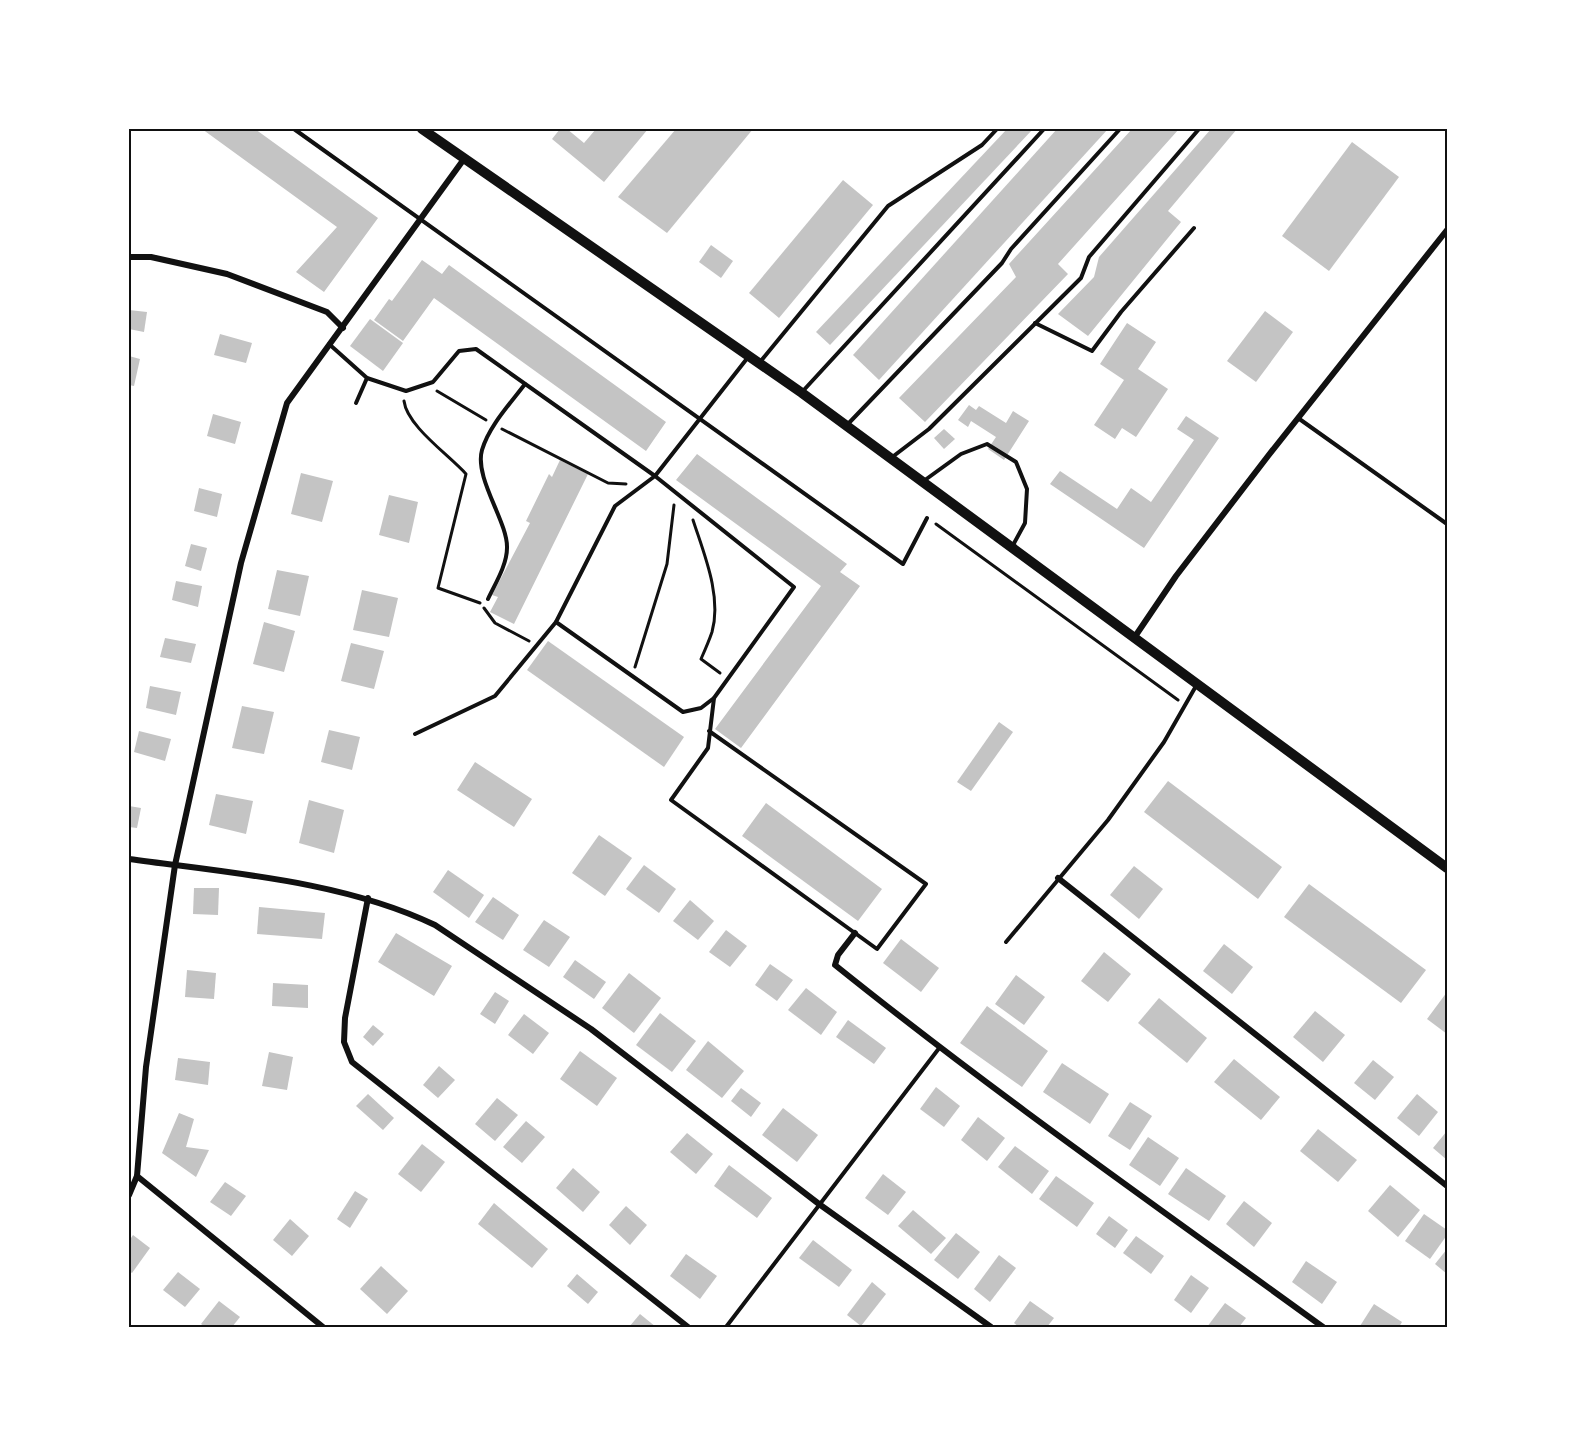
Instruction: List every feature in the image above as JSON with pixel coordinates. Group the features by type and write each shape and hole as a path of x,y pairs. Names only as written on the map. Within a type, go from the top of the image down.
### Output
{"main road":[{"path":"422,129 847,425 1447,868"}],"street":[{"path":"129,1195 137,1176 146,1067 175,865 241,563 287,403 464,159"},
{"path":"1133,638 1176,576 1298,417 1447,230"},
{"path":"129,257 151,257 226,274 327,312 343,328"},
{"path":"129,859 368,898 435,925 591,1029 819,1204 992,1327"},
{"path":"1058,878 1447,1186"},
{"path":"368,898 345,1017 344,1042 352,1062 688,1327"},
{"path":"855,933 838,955 835,965 940,1047 1323,1327"},
{"path":"137,1176 323,1327"}],"lane":[{"path":"294,129 903,564 927,518"},
{"path":"759,363 888,206 982,145 997,129"},
{"path":"802,393 1044,129"},
{"path":"847,425 1002,263 1011,249 1120,129"},
{"path":"891,458 929,429 1082,278 1089,257 1199,129"},
{"path":"1035,323 1092,351 1121,312 1194,228"},
{"path":"329,344 367,378 406,391 433,381 459,351 476,349 655,476 794,587 714,698 701,708 682,712 556,622"},
{"path":"415,734 495,696 556,622 615,506 655,476 749,356"},
{"path":"356,403 367,378"},
{"path":"488,599 503,566 507,546 482,469 481,452 495,425 525,384"},
{"path":"1298,417 1447,524"},
{"path":"923,482 932,472 961,454 987,444 1016,462 1027,489 1025,523 1012,548"},
{"path":"1006,942 1108,820 1164,742 1197,684"},
{"path":"709,731 926,884 877,950 670,800 708,747 709,731 714,698"},
{"path":"726,1327 940,1047"}],"path":[{"path":"426,384 495,425 608,483 644,485"},
{"path":"406,391 403,403 409,416 466,474 438,588 481,604 495,623 537,645"},
{"path":"630,675 646,636 667,564 674,491"},
{"path":"690,513 711,582 712,632 701,659 727,679"},
{"path":"927,518 1185,705"}],"building":[{"path":"202,129 255,129 378,218 324,292 296,272 337,227"},
{"path":"560,129 567,129 584,143 596,129 648,129 604,182 552,139"},
{"path":"676,129 753,129 667,233 618,197"},
{"path":"1007,129 1033,129 830,345 816,332"},
{"path":"1057,129 1108,129 879,380 853,355"},
{"path":"1132,129 1179,129 1058,264 1068,274 925,422 899,398 1016,277 1009,264"},
{"path":"1211,129 1237,129 1168,211 1181,222 1088,336 1058,314 1094,277 1099,257"},
{"path":"1352,142 1399,177 1329,271 1282,236"},
{"path":"843,180 873,205 779,318 749,293"},
{"path":"711,245 733,261 721,278 699,262"},
{"path":"422,260 442,274 449,265 666,422 646,451 434,298 403,341 374,320 389,299 392,301"},
{"path":"129,310 147,312 144,332 129,329"},
{"path":"1265,311 1293,332 1256,382 1227,361"},
{"path":"370,319 403,343 383,371 350,346"},
{"path":"1127,323 1156,342 1138,369 1168,389 1136,437 1122,428 1115,439 1094,425 1124,380 1100,364"},
{"path":"220,334 252,343 246,363 214,355"},
{"path":"129,356 140,359 134,386 129,385"},
{"path":"969,405 976,410 979,406 1006,423 1013,411 1029,421 1004,460 988,449 996,437 971,421 968,427 958,420"},
{"path":"213,414 241,422 235,444 207,436"},
{"path":"1186,416 1219,438 1144,548 1050,484 1060,471 1117,509 1131,488 1151,502 1194,440 1177,429"},
{"path":"944,429 955,439 944,449 934,438"},
{"path":"697,454 847,564 840,572 860,586 741,748 715,729 821,586 676,480"},
{"path":"560,460 588,474 514,624 490,612 498,597 492,595 530,523 526,521 549,474 552,477"},
{"path":"301,473 333,481 322,522 291,514"},
{"path":"199,488 222,494 217,517 194,511"},
{"path":"389,495 418,502 409,543 379,535"},
{"path":"191,544 207,548 201,571 185,566"},
{"path":"277,570 309,576 300,616 268,609"},
{"path":"176,581 202,586 198,607 172,600"},
{"path":"362,590 398,598 389,637 353,630"},
{"path":"264,622 295,631 284,672 253,664"},
{"path":"165,638 196,644 191,663 160,657"},
{"path":"548,641 684,737 664,767 527,670"},
{"path":"351,643 384,651 374,689 341,681"},
{"path":"150,686 181,692 176,715 146,708"},
{"path":"242,706 274,712 264,754 232,748"},
{"path":"999,722 1013,732 971,791 957,782"},
{"path":"329,730 360,737 352,770 321,762"},
{"path":"139,731 171,739 165,761 134,752"},
{"path":"475,762 532,799 514,827 457,790"},
{"path":"1168,781 1282,867 1258,899 1144,812"},
{"path":"216,794 253,801 246,834 209,825"},
{"path":"309,800 344,810 334,853 299,843"},
{"path":"766,803 882,889 858,921 742,836"},
{"path":"129,806 141,808 137,828 129,827"},
{"path":"599,835 632,858 605,896 572,873"},
{"path":"644,865 676,889 659,913 626,889"},
{"path":"1134,866 1163,889 1139,919 1110,895"},
{"path":"448,870 484,895 469,918 433,892"},
{"path":"1309,884 1426,970 1401,1003 1284,917"},
{"path":"194,888 219,888 218,915 193,914"},
{"path":"493,897 519,915 503,940 475,922"},
{"path":"690,900 714,921 698,940 673,921"},
{"path":"259,907 325,913 322,939 257,934"},
{"path":"544,920 570,937 549,967 523,950"},
{"path":"726,930 747,946 730,967 709,952"},
{"path":"396,933 452,966 434,996 378,962"},
{"path":"901,939 939,968 921,992 883,963"},
{"path":"1224,944 1253,967 1232,994 1203,971"},
{"path":"1104,952 1131,974 1108,1002 1081,981"},
{"path":"575,960 606,982 594,999 563,977"},
{"path":"770,964 793,980 777,1001 755,985"},
{"path":"187,970 216,973 214,999 185,997"},
{"path":"629,973 661,998 634,1033 602,1008"},
{"path":"1016,975 1045,997 1024,1025 995,1004"},
{"path":"273,983 308,985 308,1008 272,1006"},
{"path":"806,988 837,1012 821,1035 788,1010"},
{"path":"495,992 509,1001 495,1024 480,1014"},
{"path":"1447,992 1447,1034 1427,1019"},
{"path":"1159,998 1207,1038 1187,1063 1138,1023"},
{"path":"987,1006 1048,1051 1022,1087 960,1043"},
{"path":"1315,1011 1345,1035 1323,1062 1293,1037"},
{"path":"660,1013 696,1041 672,1072 636,1045"},
{"path":"524,1014 549,1033 533,1054 508,1035"},
{"path":"848,1020 886,1048 874,1064 836,1037"},
{"path":"373,1025 384,1034 373,1046 363,1037"},
{"path":"708,1041 744,1071 722,1098 686,1070"},
{"path":"580,1051 617,1078 597,1106 560,1079"},
{"path":"269,1052 293,1057 287,1090 262,1086"},
{"path":"178,1058 210,1062 208,1085 175,1080"},
{"path":"1234,1059 1280,1097 1261,1120 1214,1082"},
{"path":"1373,1060 1394,1077 1375,1100 1354,1083"},
{"path":"1062,1063 1109,1094 1090,1124 1043,1092"},
{"path":"439,1066 455,1080 438,1098 423,1085"},
{"path":"936,1087 960,1106 944,1127 920,1109"},
{"path":"741,1088 761,1103 751,1117 731,1101"},
{"path":"368,1094 394,1118 383,1130 356,1106"},
{"path":"1417,1094 1438,1112 1419,1136 1397,1118"},
{"path":"497,1098 518,1115 495,1141 475,1124"},
{"path":"1130,1102 1152,1116 1130,1150 1108,1136"},
{"path":"783,1108 818,1135 797,1162 762,1135"},
{"path":"179,1113 194,1119 186,1147 209,1150 196,1177 162,1153"},
{"path":"978,1117 1005,1138 987,1161 961,1140"},
{"path":"526,1121 545,1137 522,1163 503,1147"},
{"path":"1318,1129 1357,1160 1338,1182 1300,1151"},
{"path":"1447,1131 1447,1160 1433,1148"},
{"path":"687,1133 713,1154 696,1174 670,1152"},
{"path":"1148,1137 1179,1158 1160,1186 1129,1165"},
{"path":"422,1144 445,1162 421,1192 398,1174"},
{"path":"1015,1146 1049,1171 1032,1194 998,1167"},
{"path":"729,1165 772,1198 757,1218 714,1186"},
{"path":"573,1168 600,1192 583,1212 556,1188"},
{"path":"1186,1168 1226,1196 1209,1221 1168,1194"},
{"path":"883,1174 906,1192 888,1215 865,1198"},
{"path":"1056,1176 1094,1203 1077,1227 1039,1199"},
{"path":"225,1182 246,1196 231,1216 210,1202"},
{"path":"1390,1185 1420,1210 1398,1237 1368,1211"},
{"path":"355,1191 368,1199 350,1228 337,1219"},
{"path":"1244,1201 1272,1223 1254,1247 1226,1224"},
{"path":"494,1203 548,1249 532,1268 478,1224"},
{"path":"626,1206 647,1225 630,1245 609,1225"},
{"path":"913,1210 946,1238 931,1254 898,1226"},
{"path":"1424,1214 1447,1230 1447,1235 1430,1259 1405,1241"},
{"path":"1109,1216 1128,1230 1115,1248 1096,1234"},
{"path":"290,1219 309,1236 292,1256 273,1240"},
{"path":"956,1233 980,1252 958,1279 934,1260"},
{"path":"133,1235 150,1248 132,1273 129,1271 129,1241"},
{"path":"1136,1236 1164,1256 1151,1274 1123,1253"},
{"path":"813,1240 852,1270 839,1287 799,1258"},
{"path":"1447,1249 1447,1274 1435,1264"},
{"path":"686,1254 717,1276 700,1299 670,1276"},
{"path":"999,1255 1016,1268 990,1302 974,1289"},
{"path":"1306,1261 1337,1282 1322,1304 1292,1282"},
{"path":"381,1266 408,1291 387,1314 360,1289"},
{"path":"178,1272 200,1289 185,1307 163,1290"},
{"path":"577,1274 598,1292 588,1304 567,1286"},
{"path":"1191,1275 1209,1288 1191,1313 1174,1300"},
{"path":"872,1282 886,1294 861,1326 847,1315"},
{"path":"219,1301 240,1317 232,1327 205,1327 201,1324"},
{"path":"1030,1301 1054,1318 1047,1327 1019,1327 1014,1323"},
{"path":"1225,1303 1246,1318 1239,1327 1207,1327"},
{"path":"1374,1304 1402,1322 1399,1327 1360,1326"},
{"path":"640,1314 656,1327 629,1327"}]}
